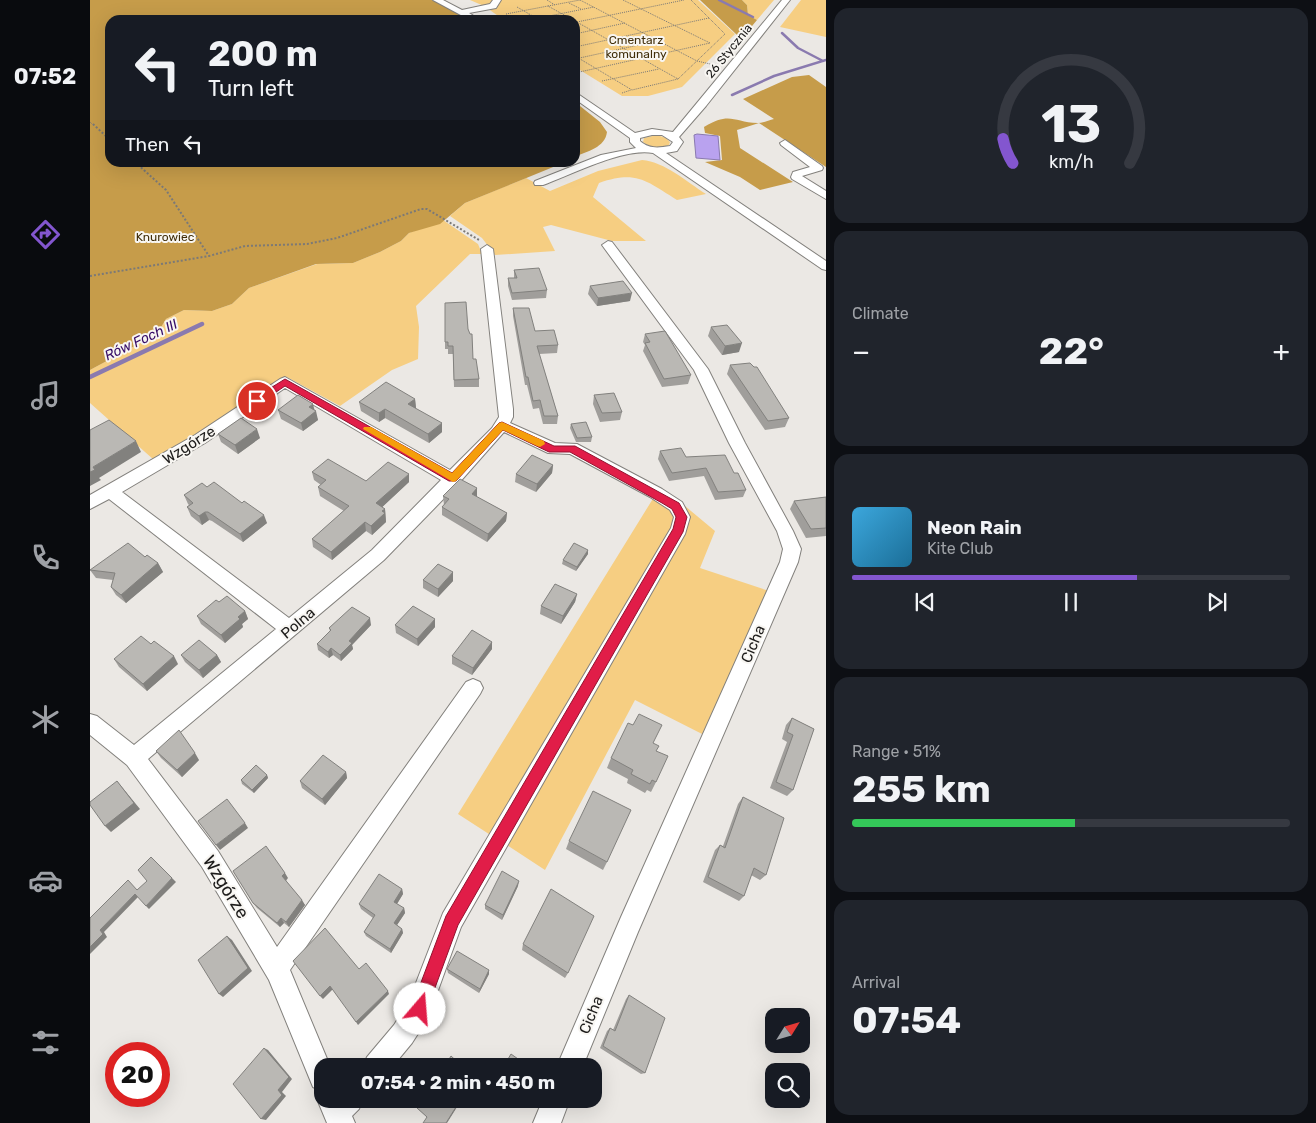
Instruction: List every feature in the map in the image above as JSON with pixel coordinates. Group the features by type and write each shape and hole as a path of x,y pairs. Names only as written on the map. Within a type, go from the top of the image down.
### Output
{"street":[{"path":"437,0 446,2 468,15"},
{"path":"463,12 493,6 497,0"},
{"name":"26 Stycznia","path":"674,137 703,104 786,0"},
{"path":"580,98 635,140 688,173 826,266"},
{"name":"26 Stycznia","path":"635,140 690,117"},
{"path":"605,157 651,150 673,149 677,144 674,137 608,118"},
{"path":"580,167 605,157 635,140"},
{"path":"784,143 818,168 799,173 796,177 826,196"},
{"path":"673,149 688,173"},
{"path":"539,183 580,167"},
{"name":"Cicha","path":"573,1058 629,925 792,554 790,542 737,443 701,369 608,245"},
{"path":"383,1058 403,1034 420,1009 451,921 679,529 682,517 676,506 572,448 553,449 502,425 506,409 487,249"},
{"name":"Wzgórze","path":"90,503 200,439 285,382 453,478"},
{"name":"Polna","path":"134,758 372,560 502,425"},
{"path":"111,492 290,629"},
{"path":"276,969 472,688"},
{"name":"Wzgórze","path":"90,723 134,758 210,859 276,969 314,1059"},
{"path":"547,1123 553,1108"}],"path":[{"path":"547,0 555,5"},
{"path":"559,0 564,3"},
{"path":"508,15 506,14 580,0 697,61 722,66"},
{"path":"624,0 713,45"},
{"path":"580,21 684,0"},
{"path":"622,93 678,79 725,34 691,0"},
{"path":"568,2 582,10"},
{"path":"517,6 531,14"},
{"path":"548,6 561,14"},
{"path":"555,15 594,7"},
{"path":"515,12 520,15"},
{"path":"526,15 531,14"},
{"path":"580,46 709,18"},
{"path":"580,24 678,79"},
{"path":"580,33 625,24"},
{"path":"580,58 659,41"},
{"path":"580,73 710,43"},
{"path":"580,59 632,90"},
{"path":"602,81 659,68"},
{"path":"90,122 105,136"},
{"path":"141,167 166,190 209,256"},
{"path":"90,276 209,256 244,246 307,244 337,238 421,209 427,209 459,227 481,241 487,249"}],"green space":[{"name":"Knurowiec","path":"90,0 432,0 461,15 105,15 105,167 553,167 465,203 440,224 409,233 401,241 353,263 316,264 249,288 232,304 212,311 184,310 166,319 157,334 90,370"},
{"name":"Cmentarz komunalny","path":"470,0 698,0 735,34 682,87 648,96 622,96 580,70 580,15 497,15 484,6"},
{"path":"700,0 742,0 747,5 748,15 757,20 743,37 737,35"},
{"path":"742,0 774,0 757,20 748,15 747,5"},
{"path":"801,0 826,0 826,37 780,27"},
{"path":"809,75 826,87 826,167 759,123 774,119 743,99 792,77"},
{"path":"580,106 600,122 607,132 603,142 580,155"},
{"path":"726,118 759,123 737,130 740,148 793,182 760,190 740,177 705,162 722,160 720,136 705,133 704,127"},
{"path":"657,135 666,138 670,142 669,145 655,147 643,142 644,138"},
{"path":"642,160 667,168 706,194 677,200 649,183 632,178 612,179 599,183 593,197 646,241 612,241 551,225 543,227 555,251 495,255 482,238 450,216 465,203 526,178 550,191 598,171"},
{"path":"443,220 478,244 482,254 470,254 416,306 419,327 418,359 392,370 340,406 287,377 154,460 90,403 90,370 157,334 166,319 184,310 212,311 232,304 249,288 317,264 353,263 401,241 409,233"},
{"path":"654,497 667,504 677,520 492,836 458,814"},
{"path":"685,506 715,531 700,568 769,591 710,738 635,700 545,870 504,843 688,521"}],"shaded area":[{"path":"694,135 718,136 720,160 696,158"}],"building":[{"path":"539,268 547,290 512,293 508,278 517,278 514,270"},
{"path":"623,281 632,293 598,298 590,286"},
{"path":"466,302 468,329 470,334 472,334 473,359 476,359 479,379 454,380 453,346 448,346 448,342 445,342 445,303"},
{"path":"513,308 529,308 535,331 554,330 558,345 537,346 558,416 544,416 540,400 533,401 528,377 526,377"},
{"path":"727,325 742,343 725,346 711,327"},
{"path":"665,331 691,375 664,379 645,343 650,342 645,334"},
{"path":"750,363 757,367 789,418 768,421 730,365"},
{"path":"386,382 415,399 408,404 442,423 428,434 385,409 379,413 359,402"},
{"path":"614,393 622,412 602,413 594,395"},
{"path":"298,395 313,404 309,407 316,411 301,423 278,410"},
{"path":"241,418 257,429 235,445 218,434"},
{"path":"109,420 136,441 93,467 95,470 90,472 90,430"},
{"path":"586,422 592,437 577,438 571,424"},
{"path":"681,448 686,457 725,455 734,473 738,473 746,490 718,492 706,468 672,473 660,451"},
{"path":"532,455 553,465 537,484 516,474"},
{"path":"328,459 366,481 388,462 409,474 376,503 385,509 382,511 385,513 371,526 365,522 331,552 312,539 349,506 318,487 326,480 312,472"},
{"path":"460,479 477,488 472,494 507,513 488,534 442,507 449,499 443,496"},
{"path":"214,482 242,503 244,501 264,515 240,534 208,512 199,516 187,507 193,503 184,495 202,483 207,487"},
{"path":"826,497 826,528 811,529 794,501"},
{"path":"128,543 145,557 147,555 158,563 121,595 111,587 115,573 90,570"},
{"path":"574,543 588,550 577,567 563,560"},
{"path":"438,564 453,572 438,589 423,580"},
{"path":"555,584 577,594 563,616 541,606"},
{"path":"227,596 245,611 238,617 240,619 221,635 197,616 216,600 219,602"},
{"path":"413,606 435,619 417,639 395,625"},
{"path":"352,607 370,618 349,641 352,643 340,655 331,648 328,652 317,644 331,630 329,628"},
{"path":"472,630 492,642 473,668 452,656"},
{"path":"141,636 151,644 154,641 174,656 143,684 114,659"},
{"path":"199,640 217,655 199,670 181,655"},
{"path":"639,714 662,725 653,743 659,746 656,751 668,756 656,782 652,780 650,784 631,774 633,770 611,758 628,723 633,725"},
{"path":"792,718 814,729 793,790 776,782 793,735 787,732"},
{"path":"179,730 195,753 177,770 156,751"},
{"path":"323,755 346,772 322,799 300,781"},
{"path":"256,765 267,775 252,790 241,780"},
{"path":"117,781 134,803 105,826 90,805 90,802"},
{"path":"593,791 631,810 607,862 569,841"},
{"path":"743,797 784,818 766,875 754,868 744,896 708,877 720,845 725,848"},
{"path":"227,799 245,823 216,845 198,821"},
{"path":"266,846 285,873 282,876 302,900 286,922 281,918 277,923 253,903 233,871"},
{"path":"151,857 172,878 146,906 135,894 100,930 103,934 90,947 90,918 128,880 137,890 147,881 138,870"},
{"path":"502,871 519,881 503,915 485,905"},
{"path":"379,874 402,889 394,902 404,908 394,923 402,929 390,949 364,932 375,915 359,904"},
{"path":"551,889 594,916 568,973 523,944"},
{"path":"325,928 359,969 366,963 388,991 356,1022 330,986 320,996 293,961"},
{"path":"227,936 248,968 219,994 198,960"},
{"path":"457,951 489,970 480,989 447,969"},
{"path":"629,995 665,1018 645,1073 603,1046 610,1028 615,1031"},
{"path":"264,1048 289,1077 278,1090 282,1095 261,1119 233,1084"},
{"path":"511,1054 517,1058 509,1058"},
{"path":"417,1108 455,1108 446,1123 423,1123 427,1117"}],"waterway":[{"path":"719,0 753,17"},
{"path":"782,33 798,48 823,61"},
{"name":"Rów Foch III","path":"732,95 774,76 823,61"},
{"name":"Rów Foch III","path":"90,377 202,324"}],"slow traffic":[{"path":"368,429 453,478 502,425 540,444"}],"route":[{"path":"257,401 285,382 453,478 502,425 553,449 572,448 676,506 682,517 679,529 451,921 420,1009"}]}
